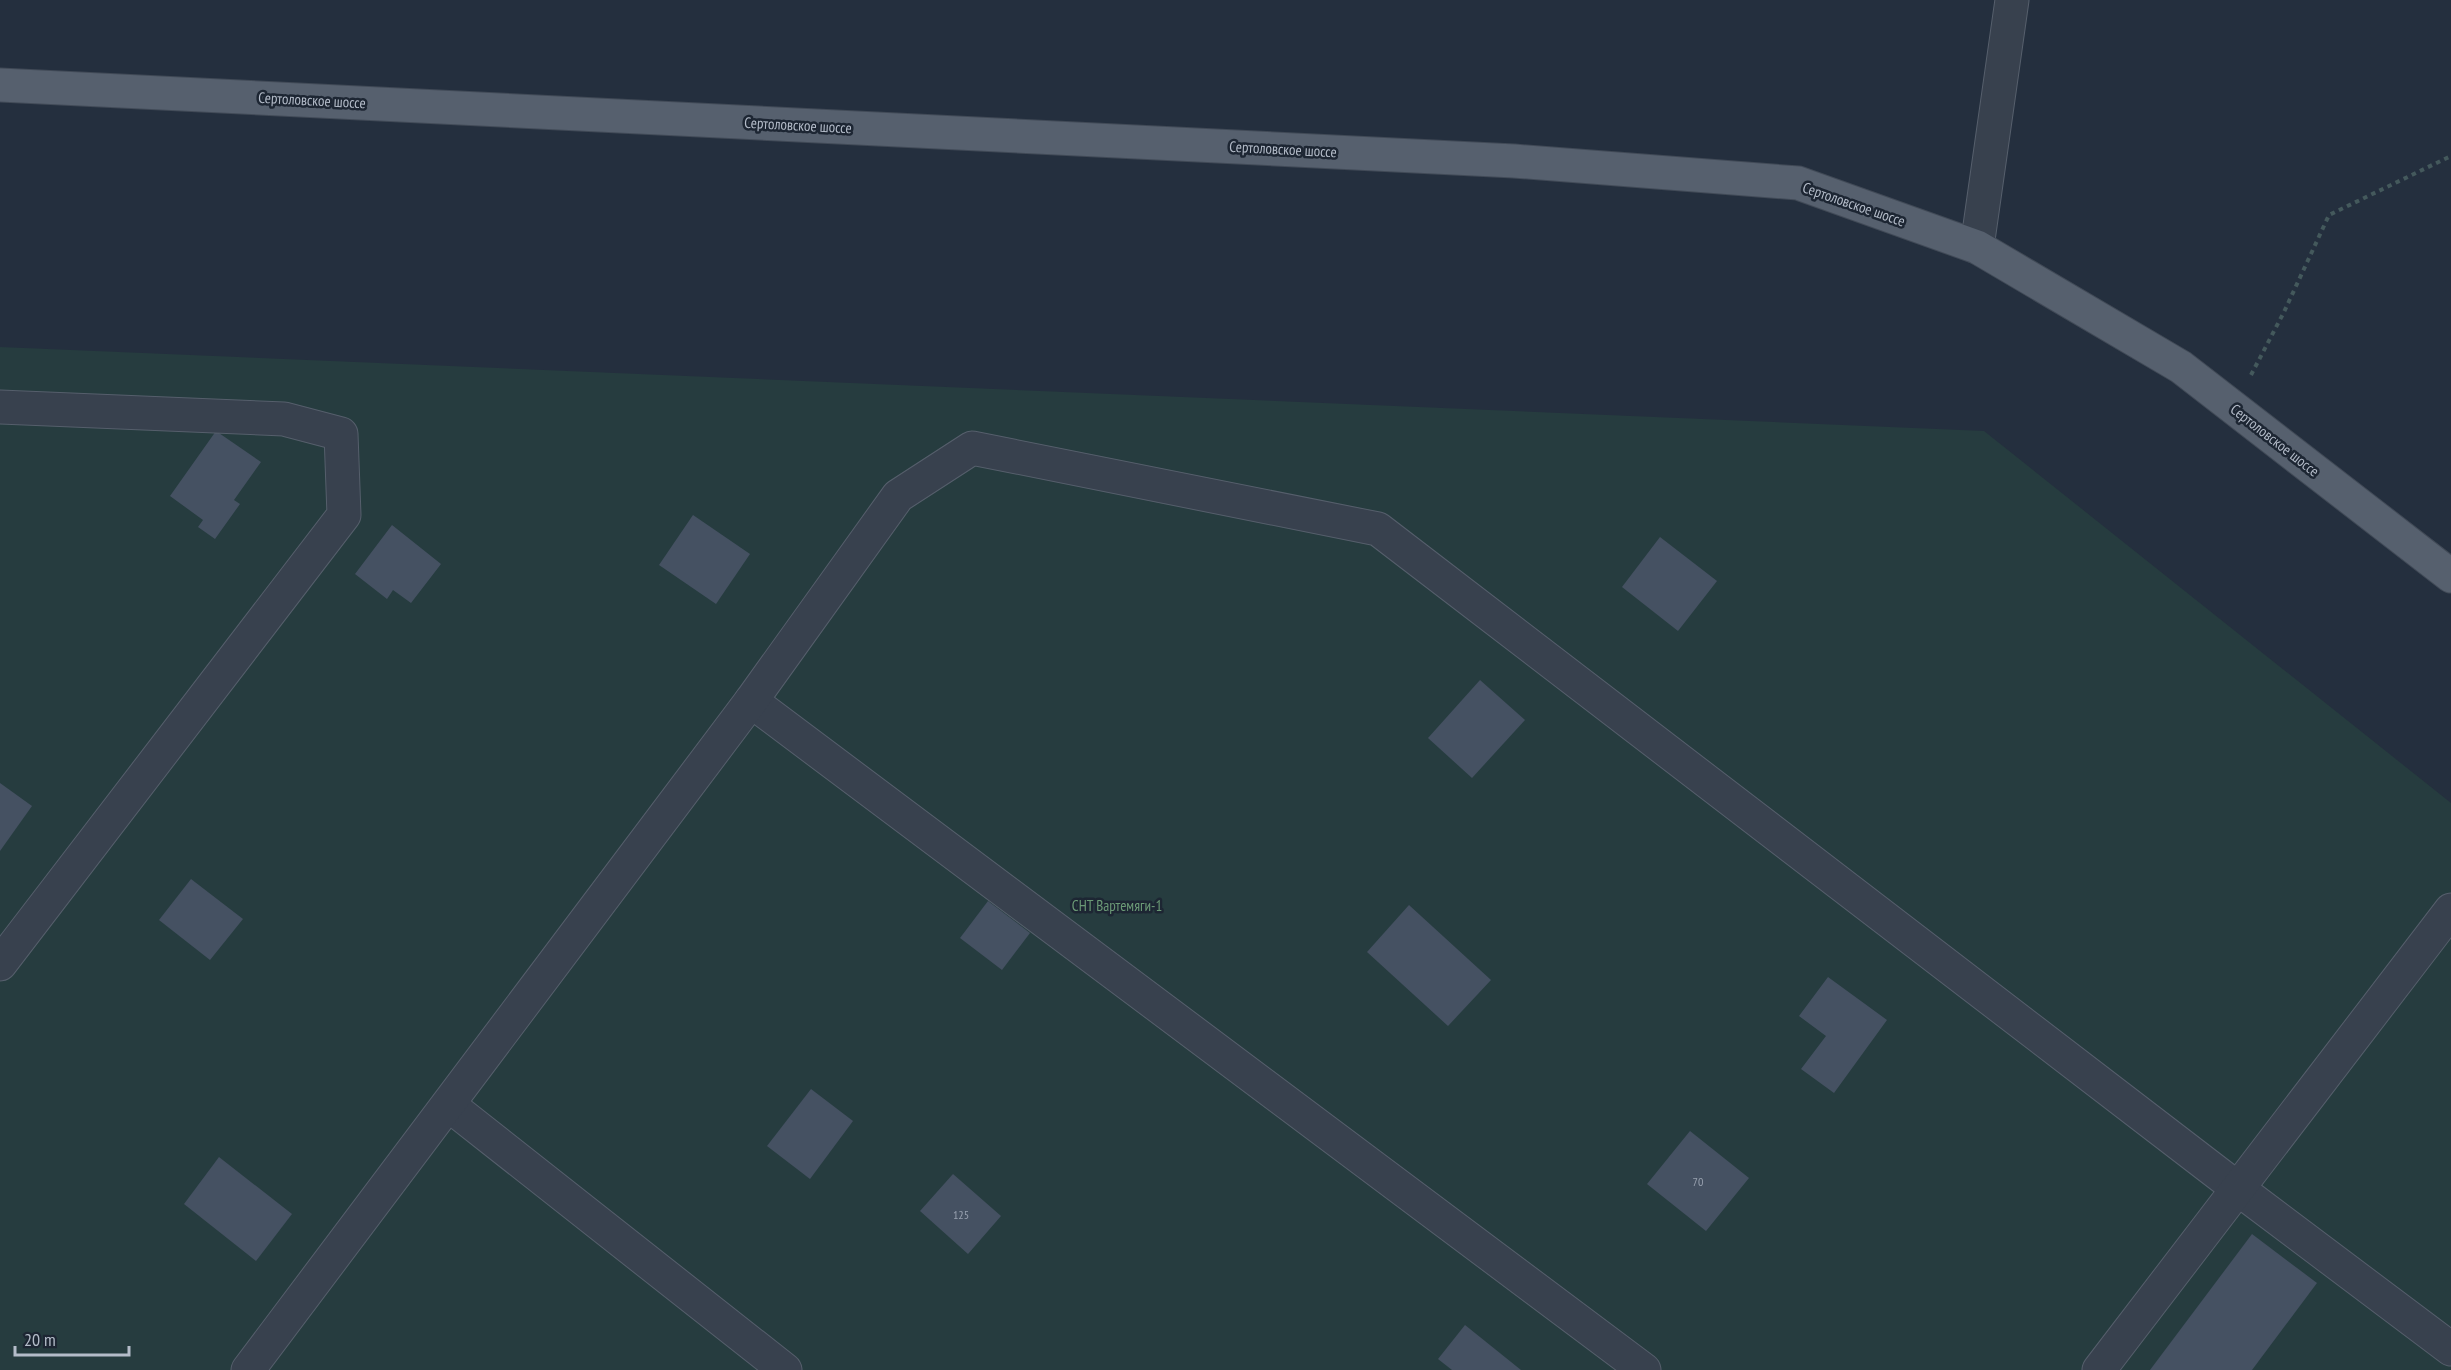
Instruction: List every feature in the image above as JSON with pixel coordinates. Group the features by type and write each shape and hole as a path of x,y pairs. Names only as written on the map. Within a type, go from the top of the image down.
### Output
{"main road":[{"name":"Сертоловское шоссе","path":"0,85 1514,161 1798,183 1977,247 2181,367 2451,576"}],"street":[{"path":"1977,247 2012,0"},
{"path":"0,407 284,419 341,434 344,515 0,964"},
{"path":"248,1370 751,701 898,496 972,448 1378,529 2237,1188 2451,1349"},
{"path":"751,701 1644,1370"},
{"path":"2099,1370 2451,910"},
{"path":"449,1105 785,1370"}],"path":[{"path":"2234,408 2284,312 2329,215 2451,156"}],"green space":[{"name":"СНТ Вартемяги-1","path":"0,347 1984,431 2451,803 2451,1370 0,1370"}],"building":[{"path":"216,431 261,462 234,500 240,504 215,539 198,527 203,520 170,496"},
{"path":"693,515 750,554 716,604 659,565"},
{"path":"392,525 441,564 411,603 393,590 387,599 355,574"},
{"path":"1660,537 1717,581 1678,631 1622,587"},
{"path":"1480,680 1525,720 1472,778 1428,738"},
{"path":"0,783 32,806 0,851"},
{"path":"191,879 243,919 210,960 159,920"},
{"path":"988,901 1030,933 1002,970 960,938"},
{"path":"1409,905 1491,980 1448,1026 1367,952"},
{"path":"1828,977 1887,1020 1834,1093 1801,1069 1826,1036 1799,1016"},
{"path":"811,1089 853,1121 810,1179 767,1146"},
{"path":"1690,1131 1749,1178 1706,1231 1647,1184"},
{"path":"219,1157 292,1214 256,1261 184,1204"},
{"path":"953,1174 1001,1216 968,1254 920,1211"},
{"path":"2252,1234 2317,1283 2252,1370 2150,1370"},
{"path":"1465,1325 1521,1370 1452,1370 1438,1359"}]}
